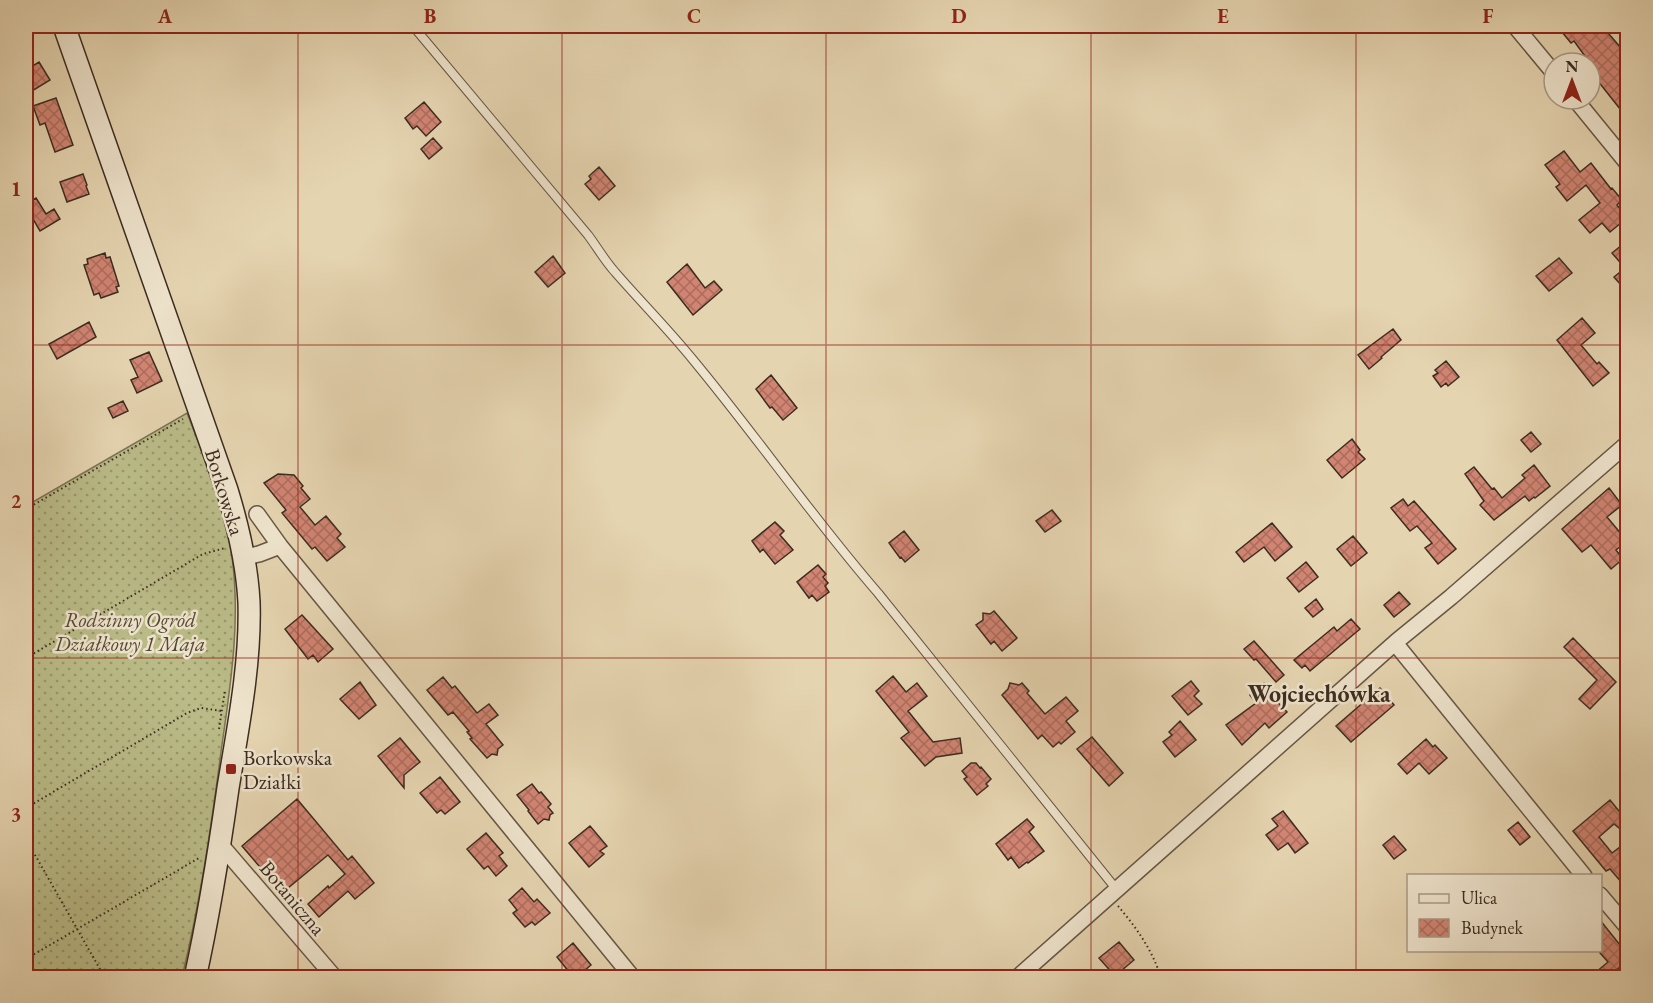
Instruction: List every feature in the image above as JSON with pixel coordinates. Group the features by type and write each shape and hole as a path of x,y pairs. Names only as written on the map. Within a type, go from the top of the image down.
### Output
{"street":[{"name":"Borkowska","path":"64,26 232,506 238,528 235,556 249,603 247,646 238,724 211,899 195,978"},
{"path":"1515,26 1542,59"},
{"path":"1585,111 1628,164"},
{"path":"1017,978 1395,643 1628,443"},
{"path":"257,514 280,546 633,978"},
{"path":"235,556 259,554 280,546"},
{"path":"1395,643 1582,874"},
{"name":"Botaniczna","path":"220,844 334,978"},
{"path":"1602,897 1628,928"}],"lane":[{"path":"413,26 588,235 614,271 693,359 775,462 806,506 878,593 1114,893"}],"path":[{"path":"26,509 199,410"},
{"path":"26,658 203,554 225,548 235,556"},
{"path":"219,735 226,680"},
{"path":"26,808 186,713 201,708 221,711"},
{"path":"26,840 105,978"},
{"path":"26,959 201,857"},
{"path":"1114,893 1153,956 1161,978"}],"green space":[{"name":"Rodzinny Ogród Działkowy 1 Maja","path":"187,413 225,520 232,557 235,630 231,679 213,809 200,893 182,977 26,977 26,506"}],"building":[{"path":"1557,26 1602,26 1628,56 1628,119 1602,86 1602,51 1581,51 1574,41 1571,43"},
{"path":"39,62 50,80 32,91 26,82 26,70"},
{"path":"56,98 73,145 55,152 45,123 40,125 33,106"},
{"path":"424,102 441,122 426,136 417,126 413,129 405,118"},
{"path":"433,138 442,148 429,159 421,149"},
{"path":"1564,151 1580,172 1591,163 1622,200 1617,205 1627,218 1610,232 1602,223 1590,233 1579,220 1600,203 1586,185 1567,201 1556,187 1560,184 1545,165"},
{"path":"599,167 615,186 599,200 585,184 591,179 589,176"},
{"path":"83,174 89,194 67,202 60,182"},
{"path":"36,198 46,214 54,209 60,219 40,231 26,207 26,204"},
{"path":"1628,240 1628,293 1614,277 1625,268 1612,253"},
{"path":"105,253 106,258 110,257 119,286 116,287 118,292 101,298 99,293 94,295 84,265 88,264 87,259"},
{"path":"553,256 565,273 548,287 535,272"},
{"path":"1559,258 1572,273 1549,291 1536,276"},
{"path":"687,264 705,288 714,281 722,290 693,315 667,282"},
{"path":"1582,318 1595,333 1581,345 1597,364 1599,362 1609,373 1593,386 1557,340"},
{"path":"89,322 96,337 57,359 49,344"},
{"path":"1393,329 1401,340 1369,369 1358,355"},
{"path":"149,352 162,381 137,393 131,380 138,377 130,360"},
{"path":"1446,361 1459,377 1448,386 1446,383 1441,387 1433,376 1438,373 1435,370"},
{"path":"771,375 797,408 783,420 772,407 770,408 756,389"},
{"path":"123,401 128,411 113,418 108,408"},
{"path":"1531,432 1541,444 1531,452 1521,440"},
{"path":"1352,439 1360,450 1358,452 1365,459 1342,478 1327,460"},
{"path":"1534,465 1550,486 1529,501 1525,496 1494,520 1480,505 1484,501 1465,474 1474,467 1502,498 1525,478 1522,475"},
{"path":"278,474 294,475 303,486 301,488 310,499 300,507 315,525 326,516 341,534 337,538 345,547 327,561 315,547 312,549 282,513 286,510 264,483"},
{"path":"1609,488 1622,505 1607,517 1627,541 1616,550 1623,559 1611,569 1591,545 1582,552 1562,529"},
{"path":"1403,499 1408,506 1414,501 1456,549 1438,564 1425,548 1432,543 1417,526 1410,531 1391,508"},
{"path":"1052,510 1061,521 1045,532 1036,521"},
{"path":"775,522 784,531 780,535 793,550 775,564 763,549 760,552 752,541"},
{"path":"1272,523 1292,547 1275,561 1264,547 1244,562 1236,552"},
{"path":"904,531 919,550 905,562 889,543"},
{"path":"1353,536 1367,553 1351,566 1337,549"},
{"path":"1306,562 1318,577 1299,592 1287,578"},
{"path":"818,565 826,574 823,577 828,583 825,586 829,592 817,601 812,595 809,598 797,582"},
{"path":"1399,592 1410,604 1394,617 1384,605"},
{"path":"1316,599 1323,609 1313,617 1305,608"},
{"path":"994,611 1017,638 1002,651 994,641 991,644 976,625 983,620 983,613 990,614"},
{"path":"302,615 333,649 318,662 313,655 308,659 285,629"},
{"path":"1351,619 1360,629 1310,671 1305,665 1302,668 1294,660 1334,627 1337,631"},
{"path":"1573,638 1616,682 1590,709 1579,699 1597,680 1564,647"},
{"path":"1254,641 1284,675 1276,682 1244,649"},
{"path":"893,676 906,692 917,683 927,696 908,711 933,742 960,738 962,753 936,757 925,766 901,738 909,732 876,691"},
{"path":"443,677 452,688 455,686 477,713 489,704 498,715 486,724 503,745 498,749 497,755 492,754 487,758 470,739 472,738 467,732 469,731 453,712 448,715 427,690"},
{"path":"1191,681 1199,691 1194,696 1202,704 1188,715 1172,696"},
{"path":"360,682 376,705 359,719 340,699"},
{"path":"1010,683 1019,685 1022,683 1029,691 1027,693 1045,714 1066,697 1078,711 1066,721 1075,732 1061,744 1059,742 1053,747 1042,735 1038,739 1002,695"},
{"path":"1264,683 1272,693 1271,695 1287,712 1269,728 1265,723 1242,745 1226,725 1256,703 1250,695"},
{"path":"1380,688 1394,705 1351,742 1336,726"},
{"path":"1180,721 1196,740 1175,757 1163,742 1172,735 1169,732"},
{"path":"1092,737 1123,773 1109,786 1077,749"},
{"path":"400,738 420,762 404,775 404,788 378,756"},
{"path":"1426,739 1447,758 1429,774 1419,763 1407,774 1398,764"},
{"path":"971,763 976,763 981,767 991,779 986,784 988,786 977,795 964,779 967,777 962,771"},
{"path":"440,777 460,802 445,814 441,810 437,813 420,793"},
{"path":"532,784 551,804 548,807 553,813 549,820 544,819 538,824 517,795"},
{"path":"297,799 348,860 352,856 374,883 355,899 348,891 319,917 308,904 345,874 328,855 282,893 242,846"},
{"path":"1610,800 1627,821 1619,828 1614,824 1599,837 1612,853 1620,847 1628,856 1628,890 1610,869 1606,871 1573,831"},
{"path":"1283,811 1308,843 1295,853 1288,843 1278,850 1266,835 1278,826 1272,819"},
{"path":"1027,819 1034,827 1029,832 1044,851 1019,868 1011,857 1008,860 996,844"},
{"path":"1518,822 1530,837 1520,845 1508,830"},
{"path":"590,826 607,846 600,851 604,854 589,867 569,843"},
{"path":"486,833 503,853 499,856 507,866 496,876 488,866 484,869 467,849"},
{"path":"1394,836 1406,850 1394,859 1383,845"},
{"path":"522,888 534,902 537,899 550,913 535,925 532,922 525,927 513,913 517,910 509,900"},
{"path":"1602,922 1628,955 1628,960 1607,978 1589,978 1608,962 1600,953 1602,952"},
{"path":"1119,942 1134,960 1115,976 1099,958"},
{"path":"573,943 591,965 576,978 557,957"}],"place":[{"name":"Borkowska Działki","path":"231,769"}],"district":[{"name":"Wojciechówka","path":"1319,693"}]}
